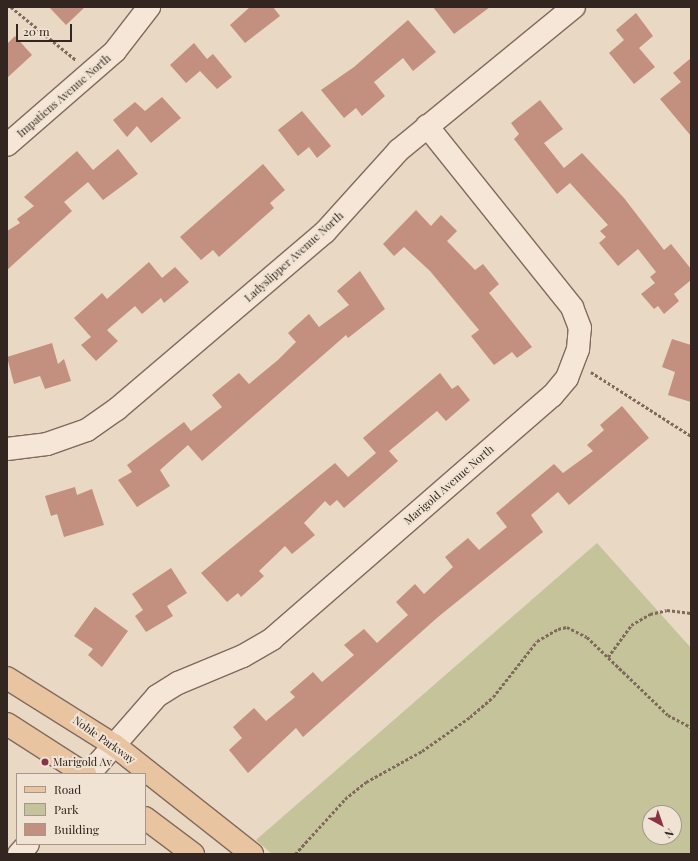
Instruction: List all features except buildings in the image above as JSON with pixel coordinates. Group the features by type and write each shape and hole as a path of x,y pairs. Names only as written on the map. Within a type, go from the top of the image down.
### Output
{"main road":[{"name":"Noble Parkway","path":"7,678 114,746 252,854"},
{"path":"7,724 83,773"},
{"path":"146,819 193,854"}],"street":[{"name":"Impatiens Avenue North","path":"7,145 89,76 116,51 149,7"},
{"name":"Ladyslipper Avenue North","path":"7,449 47,444 80,432 118,409 325,232 384,164 427,126 574,7"},
{"name":"Marigold Avenue North","path":"90,773 157,696 178,683 243,656 272,639 552,396 567,378 573,363 580,328 572,307 427,126"},
{"path":"19,854 27,845"}],"path":[{"path":"11,7 63,47 89,76"},
{"path":"573,363 614,384 691,436"},
{"path":"608,657 631,625 650,614 667,610 691,613"},
{"path":"295,854 345,799 366,782 422,751 470,717 548,632 566,627 575,630 608,657 668,715 691,727"}],"green space":[{"path":"597,543 691,648 691,854 272,854 256,840"}],"place":[{"name":"Marigold Av","path":"45,762"}]}
